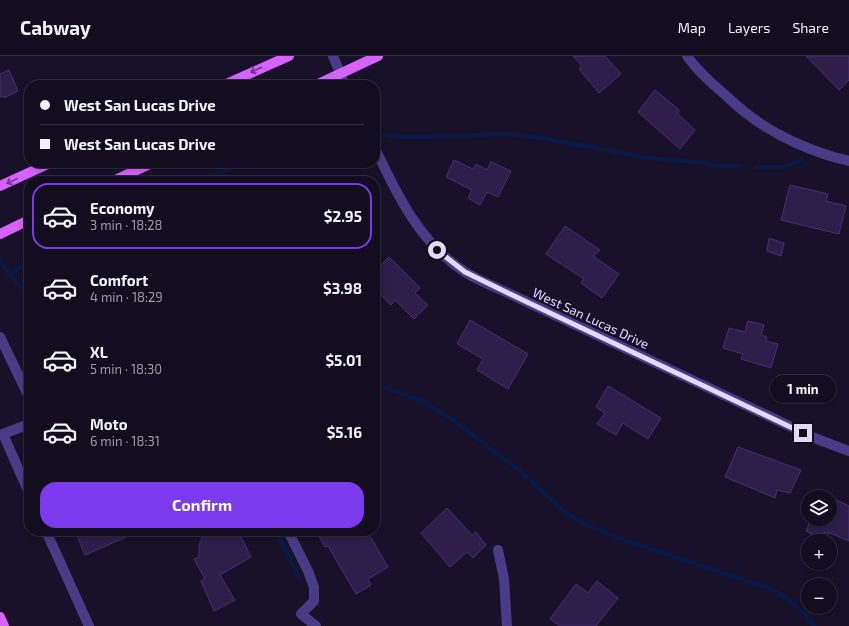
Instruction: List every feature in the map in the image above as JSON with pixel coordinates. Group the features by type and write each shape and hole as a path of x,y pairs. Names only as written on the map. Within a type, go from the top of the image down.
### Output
{"main road":[{"path":"235,80 289,56"},
{"path":"327,80 378,56"},
{"path":"0,186 39,168"},
{"path":"124,176 141,168"},
{"path":"0,234 24,222"},
{"path":"0,617 4,626"}],"street":[{"path":"333,56 343,80"},
{"path":"687,56 716,87 747,114 776,132 808,148 849,161"},
{"name":"West San Lucas Drive","path":"380,158 398,196 417,226 437,250 465,272 817,439 849,451"},
{"path":"0,337 24,387"},
{"path":"24,426 1,433 24,482"},
{"path":"48,536 89,626"},
{"path":"290,536 308,571 314,588 314,600 301,614 316,626"},
{"path":"498,550 504,579 507,626"}],"building":[{"path":"573,56 605,56 621,74 599,93 579,69 582,66"},
{"path":"806,56 849,56 849,80 839,90"},
{"path":"9,70 18,91 4,98 3,96 0,97 0,74"},
{"path":"655,90 679,110 678,114 695,130 680,149 638,112"},
{"path":"454,160 473,169 476,164 487,170 491,162 511,171 498,197 487,192 480,205 468,198 472,190 446,177"},
{"path":"790,185 828,194 826,201 846,206 839,234 781,220"},
{"path":"565,226 600,250 593,256 619,274 602,298 581,283 584,279 546,254"},
{"path":"769,238 784,243 781,256 767,251"},
{"path":"389,257 420,288 415,293 428,305 414,319 395,300 391,305 380,294 380,266"},
{"path":"470,320 528,354 508,389 477,370 483,359 457,344"},
{"path":"748,321 764,325 761,335 767,337 766,341 778,344 771,368 741,359 743,354 723,348 729,328 745,332"},
{"path":"608,386 661,418 648,439 623,423 616,435 597,424 605,413 596,407"},
{"path":"738,447 801,470 790,493 777,490 775,498 725,477"},
{"path":"837,500 849,506 849,541 837,536 837,534 829,534 825,532 824,534 812,534 806,531 808,526 837,526"},
{"path":"447,508 472,535 476,532 486,545 473,558 467,552 450,567 421,533"},
{"path":"77,536 129,536 85,555"},
{"path":"203,536 240,536 251,557 220,575 235,600 214,611 201,581 205,579 194,559 199,557 199,545"},
{"path":"319,536 370,536 388,567 368,579 371,585 356,594 328,546 325,547"},
{"path":"597,581 618,598 596,626 560,626 550,619 576,584 588,593"}],"waterway":[{"path":"384,135 425,137 507,134 541,138 649,158 722,166 739,166"},
{"path":"756,167 782,167 801,160"},
{"path":"212,176 228,168"},
{"path":"0,262 24,291"},
{"path":"10,273 24,266"},
{"path":"380,386 417,399 449,417 520,471 566,513 589,526 629,542 772,589 800,609 814,626"},
{"path":"278,536 299,578"}],"route":[{"path":"437,250 465,272 803,433"}]}
